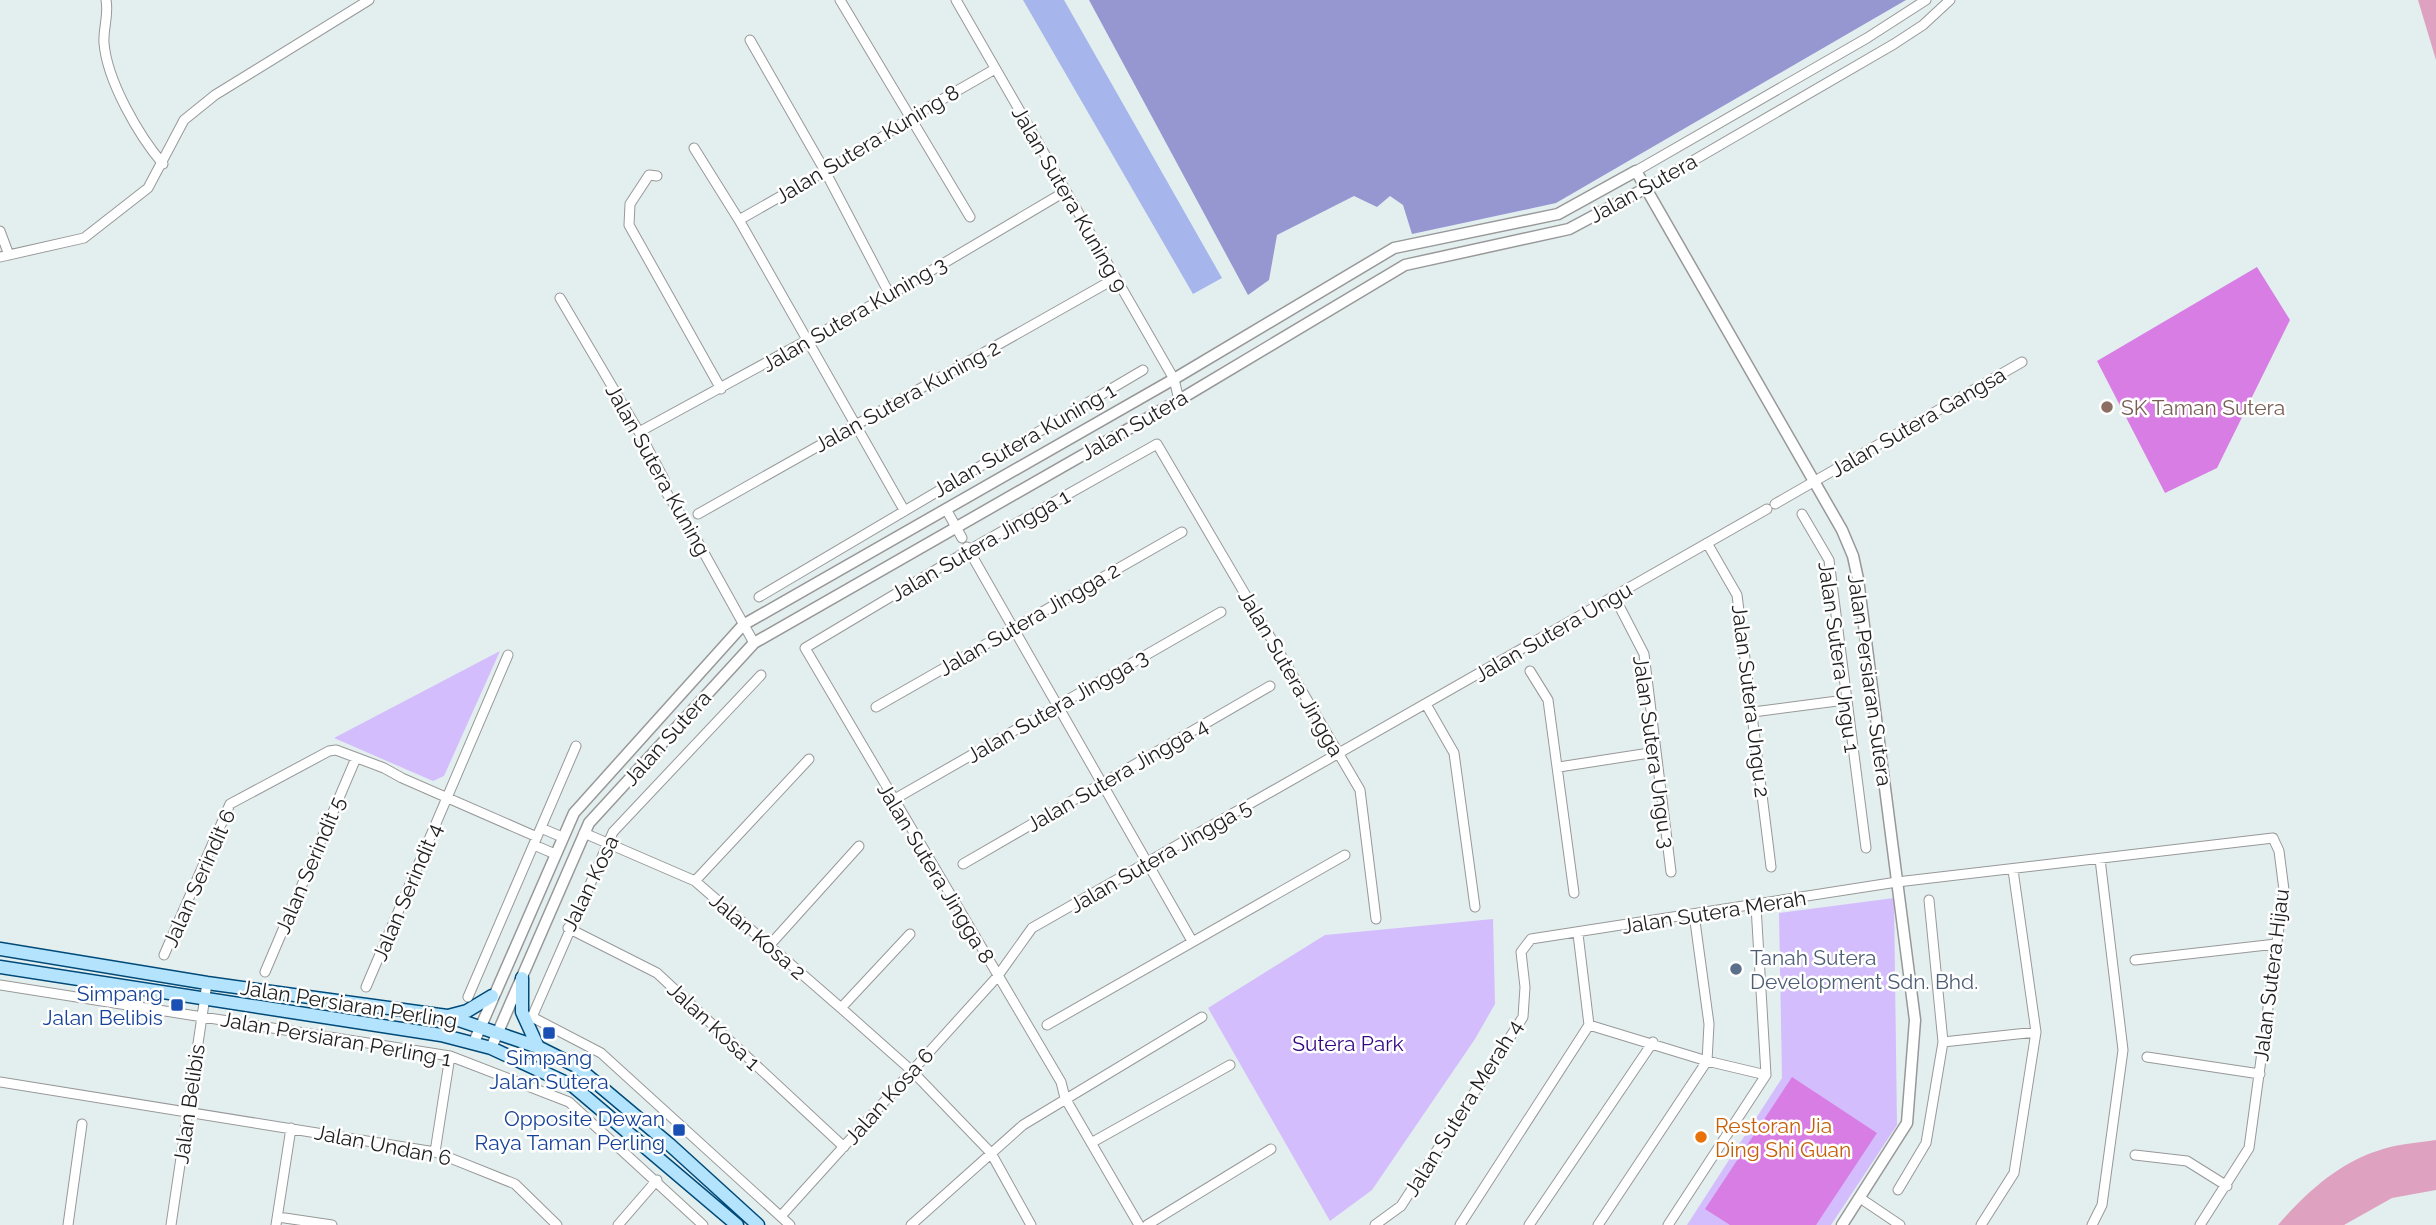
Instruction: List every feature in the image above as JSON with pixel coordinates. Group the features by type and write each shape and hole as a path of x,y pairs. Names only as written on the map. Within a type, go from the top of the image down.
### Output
{"main road":[{"name":"Jalan Persiaran Perling","path":"0,949 206,983 447,1016 481,1026 538,1047 576,1066 758,1225"},
{"name":"Jalan Persiaran Perling","path":"0,967 474,1042 573,1086 737,1225"},
{"path":"522,978 522,1012 538,1047"},
{"path":"447,1016 467,1011 492,996"}],"street":[{"path":"106,0 108,9 104,44 112,72 129,116 163,164"},
{"path":"0,231 4,256 84,238 148,188 184,120 215,95 369,0"},
{"path":"840,0 908,118 970,217"},
{"name":"Jalan Sutera Kuning 9","path":"956,0 1174,379 1179,400"},
{"name":"Jalan Sutera","path":"474,1042 574,813 743,625 1174,379 1394,248 1558,214 1877,32 1926,0"},
{"name":"Jalan Sutera","path":"491,1048 584,833 754,643 1179,400 1405,265 1569,229 1646,188 1894,44 1923,25 1950,0"},
{"path":"750,40 825,171 890,295"},
{"name":"Jalan Sutera Kuning 8","path":"739,220 869,146 908,118 996,69"},
{"path":"694,148 739,220 904,510"},
{"name":"Jalan Persiaran Sutera","path":"1636,171 1842,530 1858,579 1915,1020 1907,1123 1842,1225"},
{"path":"657,176 649,175 630,204 629,225 721,388"},
{"name":"Jalan Sutera Kuning 3","path":"639,432 890,295 1066,191"},
{"name":"Jalan Sutera Kuning 2","path":"698,514 1116,278"},
{"name":"Jalan Sutera Kuning","path":"560,298 639,432 664,479 666,492 694,535 754,643"},
{"name":"Jalan Sutera Gangsa","path":"1814,482 2022,362"},
{"name":"Jalan Sutera Kuning 1","path":"759,597 1143,370"},
{"name":"Jalan Sutera Jingga 1","path":"805,648 966,544 1157,444"},
{"name":"Jalan Sutera Jingga","path":"1157,444 1360,790 1376,919"},
{"name":"Jalan Sutera Ungu","path":"1339,754 1814,482"},
{"path":"946,509 1192,941"},
{"name":"Jalan Sutera Ungu 1","path":"1802,514 1829,560 1866,848"},
{"name":"Jalan Sutera Jingga 2","path":"876,707 1182,532"},
{"name":"Jalan Sutera Ungu 2","path":"1707,543 1737,595 1771,867"},
{"name":"Jalan Sutera Ungu 3","path":"1614,596 1644,654 1671,872"},
{"name":"Jalan Sutera Jingga 3","path":"893,800 1221,611"},
{"name":"Jalan Sutera Jingga 8","path":"805,648 1061,1082 1065,1098 1139,1225"},
{"name":"Jalan Serindit 4","path":"366,987 508,655"},
{"path":"1530,671 1548,700 1574,893"},
{"name":"Jalan Kosa","path":"761,675 606,843 532,1017 601,1053 781,1216"},
{"name":"Jalan Sutera Jingga 4","path":"963,864 1270,686"},
{"path":"1753,712 1845,700"},
{"path":"1427,706 1454,753 1475,907"},
{"path":"468,997 576,746"},
{"name":"Jalan Serindit 6","path":"164,955 227,807 234,800 329,751 356,758"},
{"path":"1559,766 1656,752"},
{"name":"Jalan Sutera Jingga 5","path":"998,976 1032,928 1339,754"},
{"path":"356,758 537,837 555,855"},
{"name":"Jalan Serindit 5","path":"265,972 356,758"},
{"path":"695,881 809,759"},
{"name":"Jalan Kosa 2","path":"584,833 695,881 841,1008 912,1071 991,1153 1031,1225"},
{"path":"537,837 562,837"},
{"name":"Jalan Sutera Hijau","path":"1897,882 2273,838 2279,851 2284,890 2249,1148 2200,1225"},
{"path":"768,947 859,846"},
{"path":"1047,1025 1345,855"},
{"path":"2092,1225 2102,1205 2123,1050 2100,859"},
{"path":"1981,1225 2014,1173 2036,1032 2013,870"},
{"name":"Jalan Sutera Merah","path":"1531,939 1578,934 1897,882"},
{"path":"1898,1190 1926,1143 1943,1042 1929,900"},
{"path":"1668,1225 1766,1075 1756,906"},
{"path":"1598,1225 1707,1061 1709,1024 1694,914"},
{"name":"Jalan Kosa 1","path":"568,928 657,973 844,1147"},
{"path":"841,1008 910,934"},
{"path":"1460,1225 1589,1025 1578,934"},
{"name":"Jalan Sutera Merah 4","path":"1375,1225 1401,1206 1523,1017 1525,987 1521,952 1531,939"},
{"path":"2135,960 2276,944"},
{"name":"Jalan Kosa 6","path":"781,1216 998,976"},
{"name":"Jalan Belibis","path":"171,1225 206,983"},
{"name":"Jalan Persiaran Perling 1","path":"0,985 450,1056 569,1102 704,1225"},
{"path":"917,1223 1023,1125 1202,1017"},
{"path":"1589,1025 1653,1042 1707,1061 1766,1075"},
{"path":"1943,1042 2036,1032"},
{"path":"1529,1225 1653,1042"},
{"path":"435,1152 450,1056"},
{"path":"2147,1057 2260,1074"},
{"path":"1091,1143 1230,1065"},
{"name":"Jalan Undan 6","path":"0,1082 435,1152 515,1184 557,1225"},
{"path":"68,1225 82,1124"},
{"path":"291,1128 277,1221 332,1225"},
{"path":"1147,1225 1271,1149"},
{"path":"2135,1155 2187,1161 2227,1186"},
{"path":"618,1225 657,1180"},
{"path":"1860,1198 1900,1225"},
{"path":"781,1216 790,1225"}],"shaded area":[{"path":"1023,0 1064,0 1222,278 1193,294"},
{"path":"1089,0 1906,0 1556,203 1412,234 1403,205 1390,196 1377,207 1354,196 1277,235 1269,280 1248,295"},
{"path":"2418,0 2436,0 2436,60"},
{"path":"2257,267 2290,320 2217,468 2165,493 2097,361"},
{"path":"1792,1077 1877,1133 1816,1225 1730,1225 1705,1209"},
{"path":"2436,1140 2436,1190 2392,1198 2344,1225 2278,1225 2311,1191 2348,1164 2384,1149"}],"green space":[{"path":"500,651 444,776 433,781 334,738"},
{"path":"1894,898 1897,1125 1831,1225 1687,1225 1782,1078 1779,913"},
{"name":"Sutera Park","path":"1493,919 1495,1004 1475,1039 1372,1190 1330,1221 1208,1008 1325,935"}],"place":[{"name":"SK Taman Sutera","path":"2107,407"},
{"name":"Tanah Sutera Development Sdn. Bhd.","path":"1736,969"},
{"name":"Simpang Jalan Belibis","path":"177,1005"},
{"name":"Simpang Jalan Sutera","path":"549,1033"},
{"name":"Opposite Dewan Raya Taman Perling","path":"679,1130"},
{"name":"Restoran Jia Ding Shi Guan","path":"1701,1137"}]}
